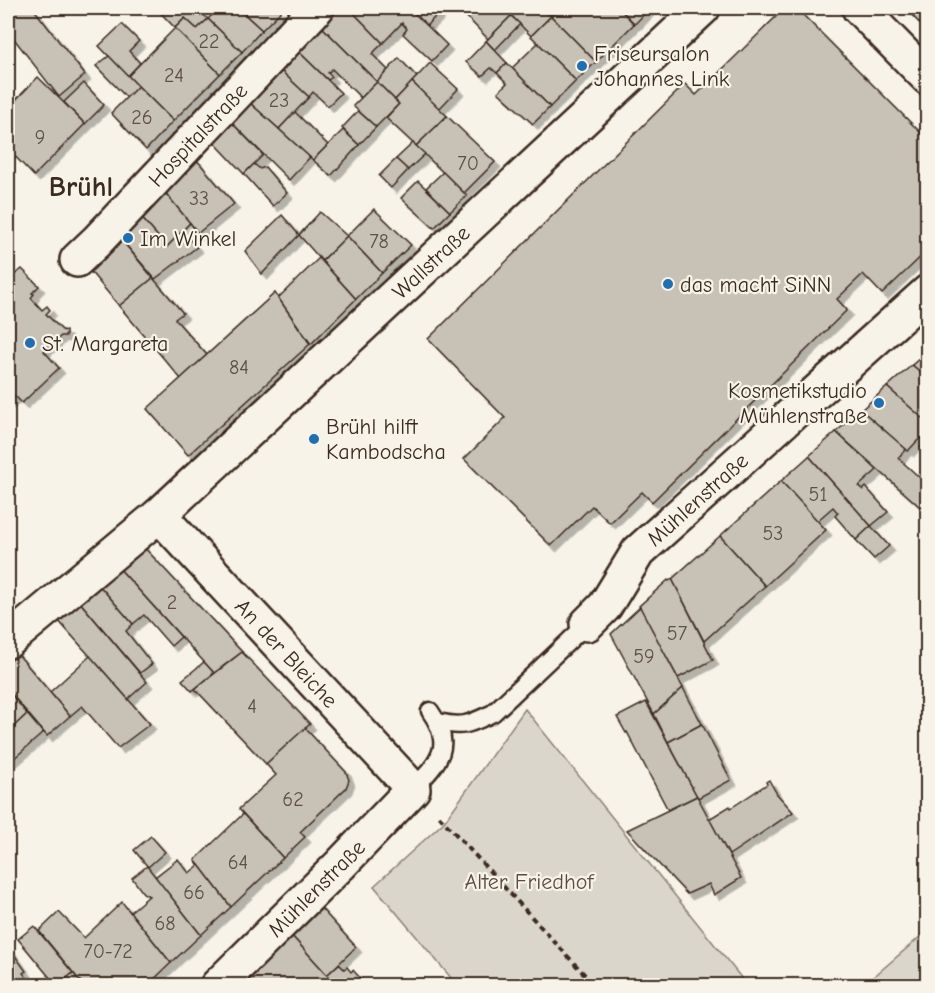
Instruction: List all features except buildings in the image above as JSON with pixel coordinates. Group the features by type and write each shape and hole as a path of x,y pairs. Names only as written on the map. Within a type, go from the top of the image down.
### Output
{"street":[{"name":"Hospitalstraße","path":"87,250 316,8"},
{"name":"Wallstraße","path":"8,640 703,8"},
{"path":"859,8 927,78"},
{"name":"Mühlenstraße","path":"588,624 604,606 638,552 927,292"},
{"name":"An der Bleiche","path":"149,513 413,789"},
{"name":"Mühlenstraße","path":"217,986 340,865 413,789"}],"lane":[{"path":"413,789 432,770 440,758 443,745 434,717 456,726 474,722 493,713 588,624"}],"path":[{"path":"413,789 595,986"}],"green space":[{"name":"Alter Friedhof","path":"525,709 747,985 457,985 374,886 444,822"},
{"path":"927,931 927,985 864,985"}],"place":[{"name":"Friseursalon Johannes Link","path":"582,66"},
{"name":"Im Winkel","path":"128,238"},
{"name":"das macht SiNN","path":"668,284"},
{"name":"St. Margareta","path":"30,343"},
{"name":"Kosmetikstudio Mühlenstraße","path":"879,403"},
{"name":"Brühl hilft Kambodscha","path":"314,439"}],"district":[{"name":"Brühl","path":"81,186"}]}
